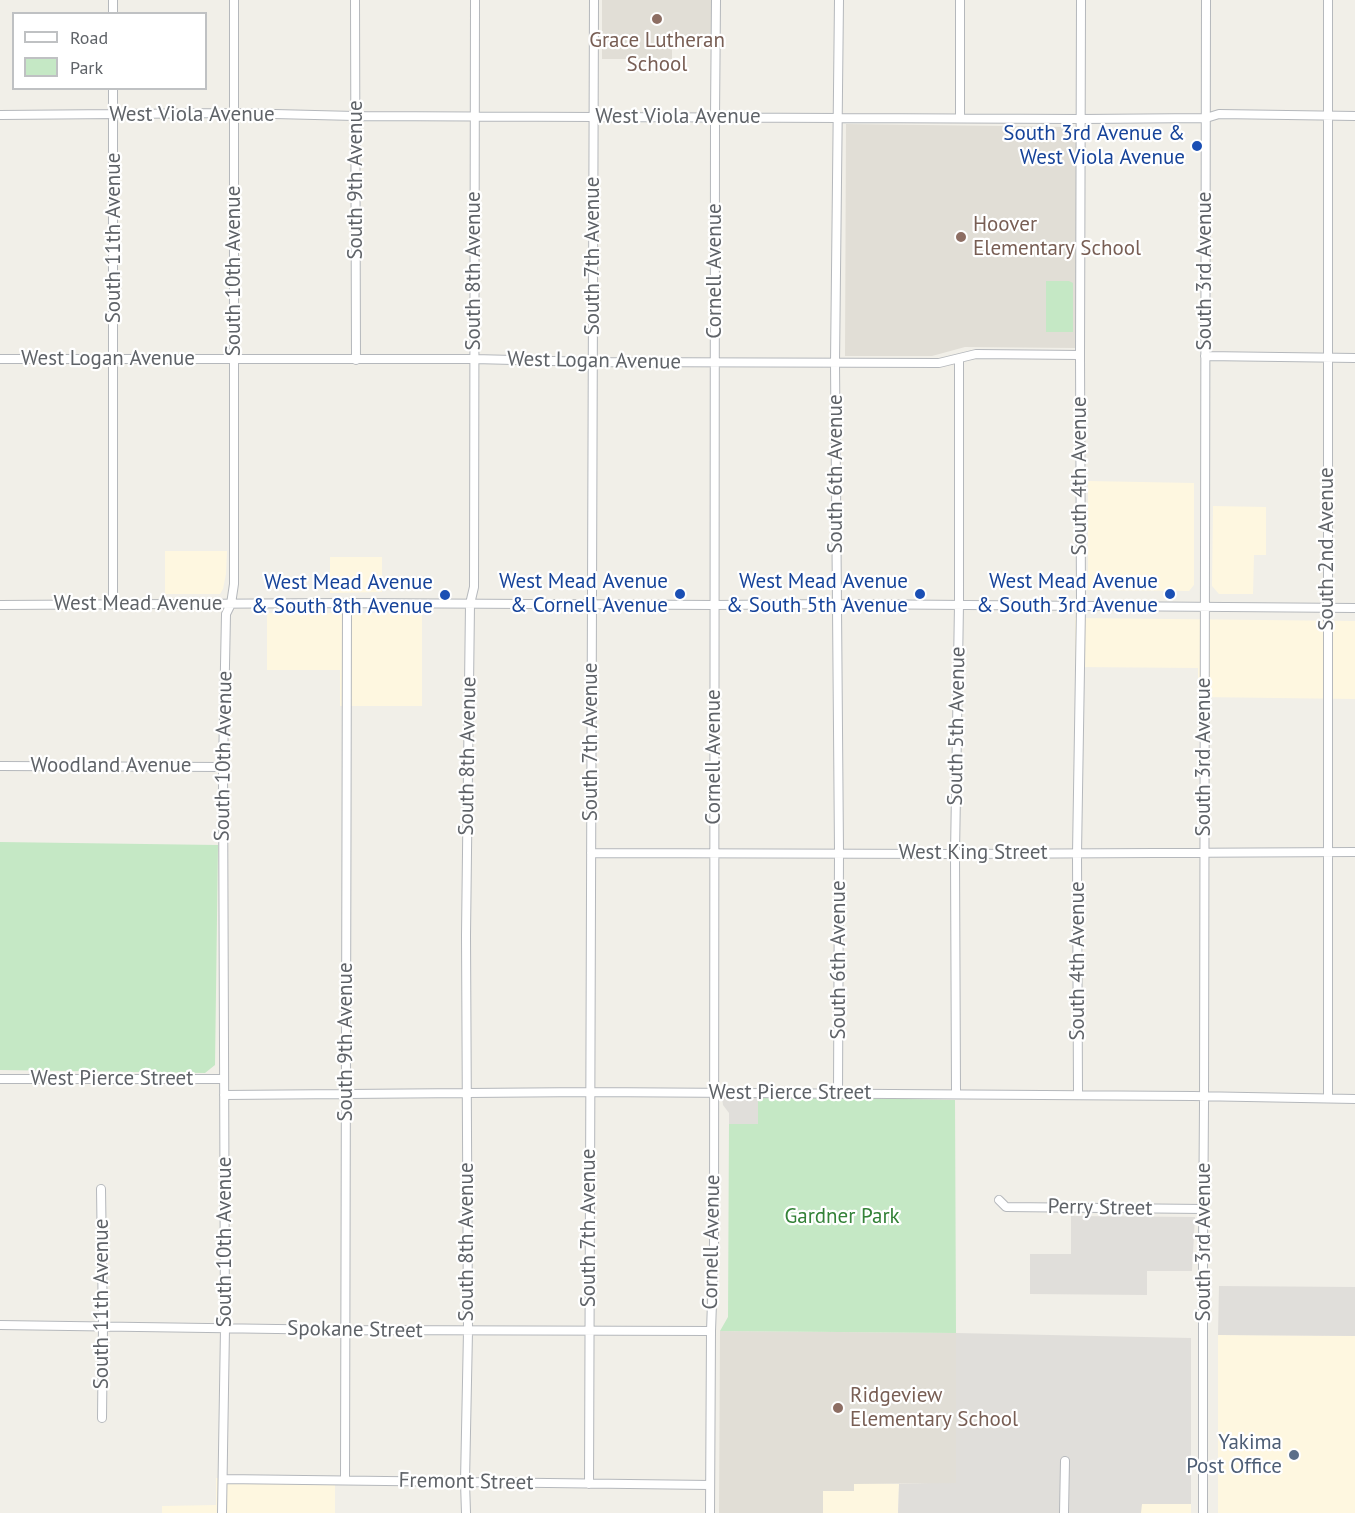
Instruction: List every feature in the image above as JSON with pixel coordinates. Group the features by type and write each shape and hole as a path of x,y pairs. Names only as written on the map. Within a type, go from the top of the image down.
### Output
{"street":[{"name":"South 10th Avenue","path":"222,1513 225,1328 223,767 226,614 231,604 234,584 234,0"},
{"name":"South 9th Avenue","path":"356,0 356,360"},
{"name":"South 8th Avenue","path":"466,1513 468,1331 466,935 470,604 474,587 475,0"},
{"name":"South 7th Avenue","path":"589,1484 594,0"},
{"name":"Cornell Avenue","path":"710,1513 714,1246 716,0"},
{"name":"South 6th Avenue","path":"838,0 836,363 838,1093"},
{"path":"960,0 960,118"},
{"name":"South 4th Avenue","path":"1078,1095 1081,0"},
{"name":"South 3rd Avenue","path":"1203,1513 1206,0"},
{"name":"South 2nd Avenue","path":"1328,0 1328,1098"},
{"name":"South 11th Avenue","path":"113,90 113,604"},
{"name":"West Viola Avenue","path":"0,114 234,113 355,116 837,118 1206,118 1219,114 1355,116"},
{"name":"West Logan Avenue","path":"0,359 474,359 593,362 939,363 976,354 1080,355"},
{"path":"1205,356 1355,358"},
{"name":"South 5th Avenue","path":"956,1094 955,854 959,604 959,359"},
{"name":"South 9th Avenue","path":"345,1480 347,603"},
{"name":"West Mead Avenue","path":"0,605 959,604 1355,608"},
{"name":"Woodland Avenue","path":"0,766 223,767"},
{"name":"West King Street","path":"591,853 1355,852"},
{"name":"West Pierce Street","path":"0,1079 224,1079"},
{"name":"West Pierce Street","path":"225,1095 590,1092 1355,1099"},
{"name":"South 11th Avenue","path":"101,1190 102,1418"},
{"name":"Perry Street","path":"999,1200 1006,1207 1204,1209"},
{"name":"Spokane Street","path":"0,1325 346,1330 711,1331"},
{"path":"1064,1513 1065,1461"},
{"name":"Fremont Street","path":"223,1479 710,1485"}],"shaded area":[{"name":"Grace Lutheran School","path":"602,0 711,0 711,39 672,39 672,59 602,59"},
{"name":"Hoover Elementary School","path":"846,124 1076,127 1076,348 965,347 932,356 845,356"},
{"path":"1088,481 1194,483 1194,585 1189,591 1088,590"},
{"path":"1213,506 1266,507 1266,555 1254,555 1253,594 1219,594 1212,586"},
{"path":"165,551 227,551 226,574 220,594 165,594"},
{"path":"330,557 382,557 382,592 330,593"},
{"path":"267,613 422,613 422,706 340,706 340,670 267,670"},
{"path":"1075,618 1355,621 1355,699 1198,697 1198,668 1075,667"},
{"path":"758,1096 758,1124 729,1124 729,1113 723,1105 722,1097"},
{"path":"1071,1216 1195,1217 1192,1271 1147,1271 1147,1295 1030,1294 1030,1254 1071,1254"},
{"path":"1219,1286 1355,1287 1355,1336 1218,1335"},
{"name":"Ridgeview Elementary School","path":"720,1331 956,1333 956,1483 854,1484 854,1491 823,1491 823,1513 719,1513"},
{"path":"956,1333 1191,1338 1191,1504 1142,1504 1141,1513 898,1513 899,1484 956,1482"},
{"path":"1218,1335 1355,1336 1355,1513 1218,1513"},
{"path":"335,1477 335,1513 162,1513 162,1506 216,1505 216,1478"},
{"path":"854,1483 899,1484 898,1513 823,1513 823,1491 853,1491"},
{"path":"1141,1504 1191,1504 1191,1513 1141,1513"}],"green space":[{"path":"1046,281 1073,283 1073,332 1046,332"},
{"path":"0,842 218,845 215,1065 205,1073 0,1070"},
{"name":"Gardner Park","path":"758,1096 955,1100 956,1333 720,1331 728,1317 729,1124 758,1124"}],"place":[{"name":"Grace Lutheran School","path":"657,19"},
{"name":"South 3rd Avenue & West Viola Avenue","path":"1197,146"},
{"name":"Hoover Elementary School","path":"961,237"},
{"name":"West Mead Avenue & Cornell Avenue","path":"680,594"},
{"name":"West Mead Avenue & South 5th Avenue","path":"920,594"},
{"name":"West Mead Avenue & South 3rd Avenue","path":"1170,594"},
{"name":"West Mead Avenue & South 8th Avenue","path":"445,595"},
{"name":"Ridgeview Elementary School","path":"838,1408"},
{"name":"Yakima Post Office","path":"1294,1455"}]}
